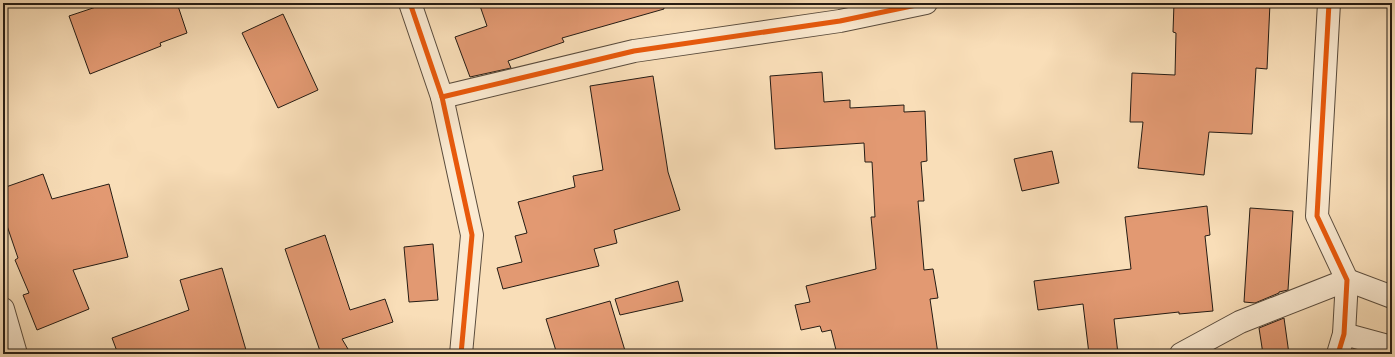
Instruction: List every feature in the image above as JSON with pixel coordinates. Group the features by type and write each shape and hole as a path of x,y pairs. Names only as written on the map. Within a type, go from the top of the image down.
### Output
{"street":[{"path":"410,3 442,97 472,235 461,354"},
{"path":"442,97 634,52 840,21 926,3"},
{"path":"1329,3 1318,216 1347,280 1341,344 1392,347"},
{"path":"1181,354 1240,322 1347,280 1392,297"},
{"path":"5,322 16,354"}],"building":[{"path":"94,3 177,3 187,33 160,43 161,46 90,74 69,16 96,7"},
{"path":"479,3 663,3 664,9 562,38 564,42 508,61 511,68 470,77 455,37 487,26"},
{"path":"1174,3 1270,3 1267,69 1256,68 1252,134 1209,132 1204,175 1138,168 1143,122 1130,122 1132,73 1175,75 1176,33 1173,32"},
{"path":"283,14 318,90 278,108 242,33"},
{"path":"822,72 824,102 850,100 850,108 904,105 904,112 925,111 927,161 921,162 924,201 918,201 924,270 933,269 938,298 930,299 938,354 837,354 831,330 822,332 820,326 801,330 795,305 810,302 806,286 876,269 871,217 875,217 872,162 865,162 864,143 775,149 770,76"},
{"path":"653,76 668,172 680,210 614,230 617,243 594,249 599,266 503,289 497,268 522,262 515,236 527,233 518,202 575,187 573,176 603,170 590,86"},
{"path":"1052,151 1059,183 1022,191 1014,159"},
{"path":"43,174 52,199 109,184 128,257 73,270 89,309 37,330 23,295 29,293 15,260 18,258 3,214 3,188"},
{"path":"1207,206 1210,235 1205,236 1213,311 1179,314 1179,312 1114,319 1118,354 1089,354 1083,304 1038,310 1034,281 1131,269 1125,217"},
{"path":"1250,208 1293,211 1288,290 1279,292 1255,303 1244,302"},
{"path":"325,235 350,310 385,299 393,322 342,339 351,354 321,354 285,249"},
{"path":"433,244 438,300 409,302 404,247"},
{"path":"222,268 246,350 232,354 118,354 112,338 189,310 180,280"},
{"path":"678,281 683,301 620,315 615,299"},
{"path":"610,301 626,354 557,354 546,319"},
{"path":"1284,318 1289,354 1263,354 1259,328"}],"cycle path":[{"path":"410,3 442,97 472,235 461,354"},
{"path":"442,97 634,51 840,21 926,3"},
{"path":"1329,3 1317,216 1347,280 1344,334 1338,354"}]}
